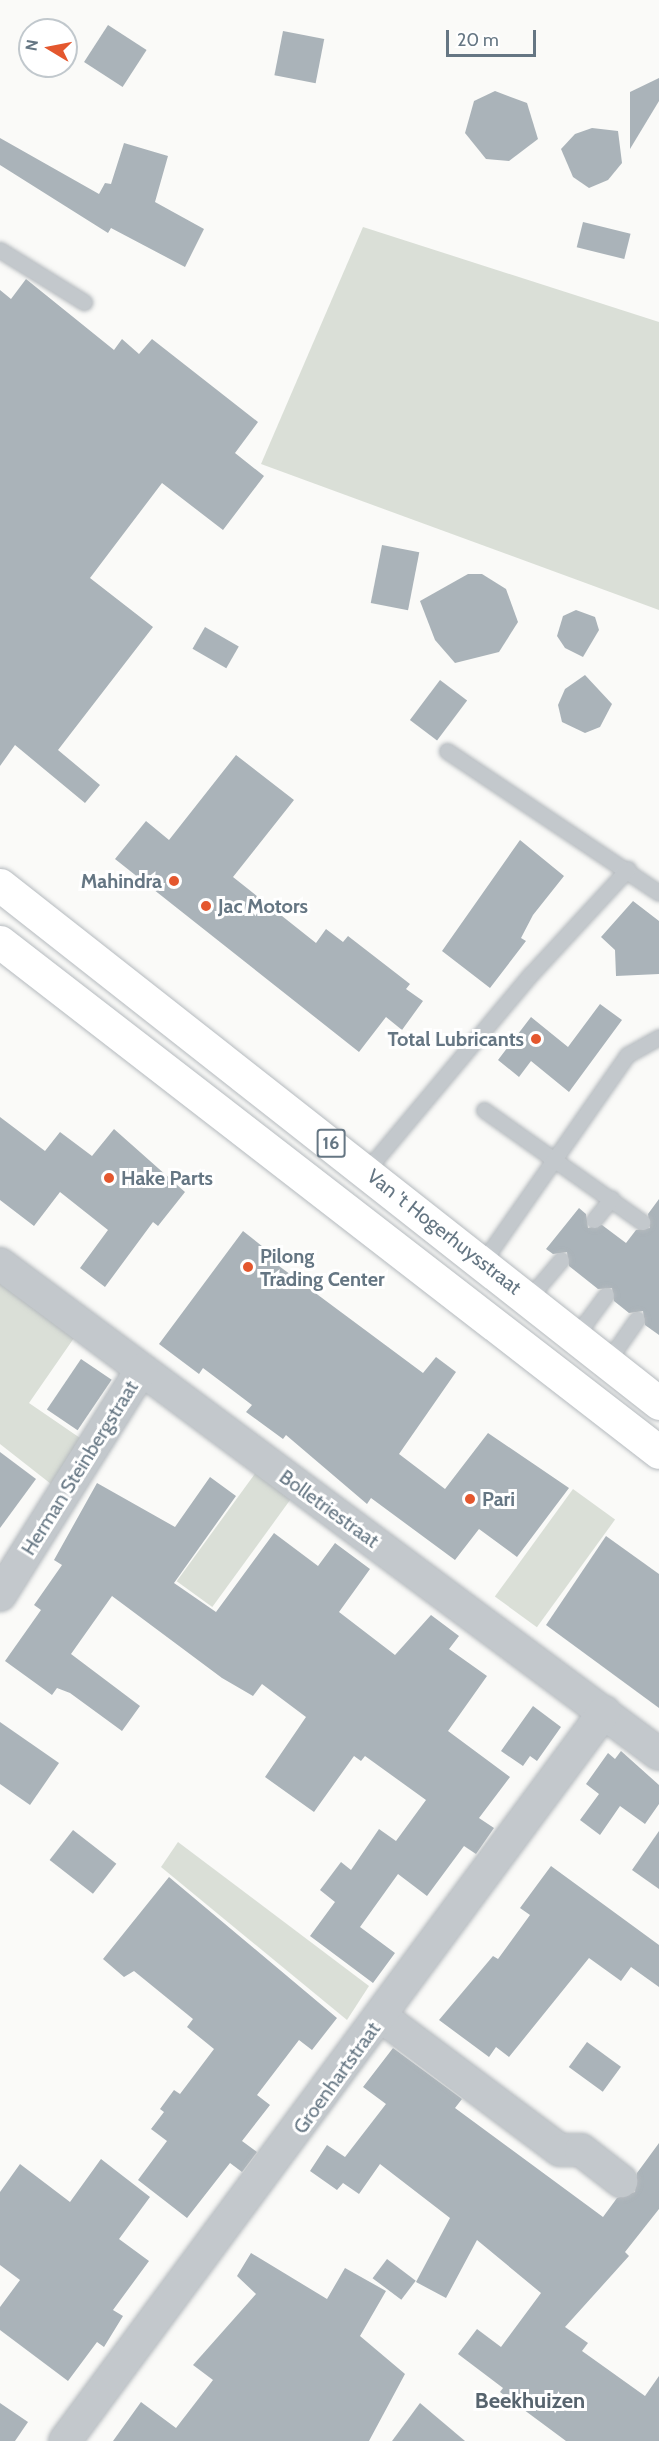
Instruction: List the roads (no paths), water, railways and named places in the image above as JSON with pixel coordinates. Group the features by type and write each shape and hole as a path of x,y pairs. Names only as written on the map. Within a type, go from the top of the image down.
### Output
{"main road":[{"name":"Van 't Hogerhuysstraat","path":"0,885 607,1362 656,1396"},
{"name":"16","path":"0,942 659,1452"}],"street":[{"name":"Bolletriestraat","path":"0,1264 659,1754"},
{"name":"Herman Steinbergstraat","path":"0,1595 141,1370"},
{"name":"Groenhartstraat","path":"65,2441 382,2017 604,1712"},
{"path":"382,2017 560,2150 581,2150 621,2181"}],"lane":[{"path":"0,250 84,302"},
{"path":"447,750 628,869 659,893"},
{"path":"366,1171 531,974 628,869"},
{"path":"482,1263 627,1055 659,1037"},
{"path":"484,1110 555,1156 642,1222"},
{"path":"594,1220 612,1198"},
{"path":"528,1299 561,1260"},
{"path":"575,1337 606,1295"},
{"path":"607,1362 637,1319"}],"place":[{"name":"Mahindra","path":"174,881"},
{"name":"Jac Motors","path":"206,906"},
{"name":"Total Lubricants","path":"536,1039"},
{"name":"Hake Parts","path":"109,1178"},
{"name":"Pilong Trading Center","path":"248,1267"},
{"name":"Pari","path":"470,1499"}],"district":[{"name":"Beekhuizen","path":"530,2401"}]}
